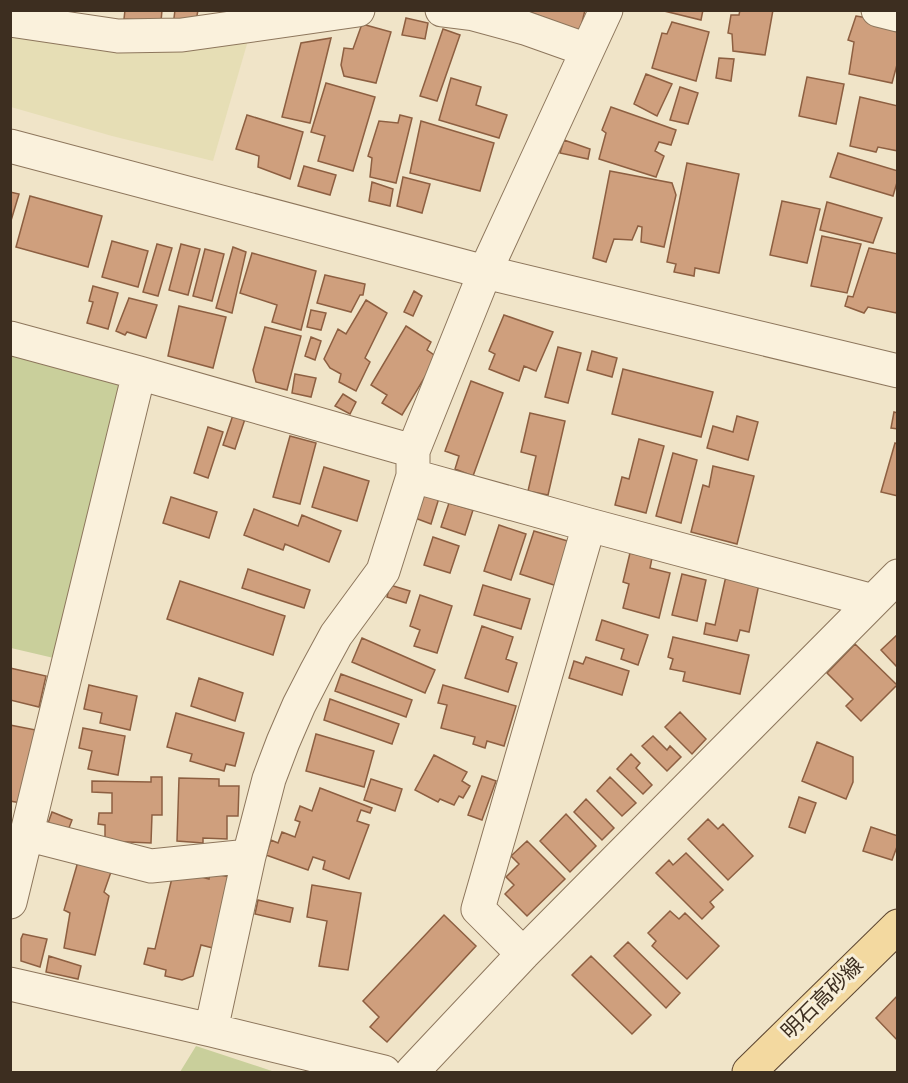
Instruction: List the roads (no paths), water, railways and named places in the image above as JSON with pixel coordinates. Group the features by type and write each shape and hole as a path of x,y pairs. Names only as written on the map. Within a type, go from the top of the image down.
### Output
{"main road":[{"name":"明石高砂線","path":"749,1072 897,926"}],"street":[{"path":"10,20 118,36 182,35 203,21 358,10"},
{"path":"442,10 474,14 525,28 587,50"},
{"path":"211,1030 249,856 269,779 283,742 299,705 336,636 383,571 413,464 485,272 606,10"},
{"path":"878,10 897,15"},
{"path":"10,146 485,272 895,362"},
{"path":"10,338 139,373 589,525 873,601"},
{"path":"10,902 139,373"},
{"path":"523,954 478,909 589,525"},
{"path":"412,1072 523,954 897,576"},
{"path":"26,834 151,866 249,856"},
{"path":"10,984 384,1072"}]}
